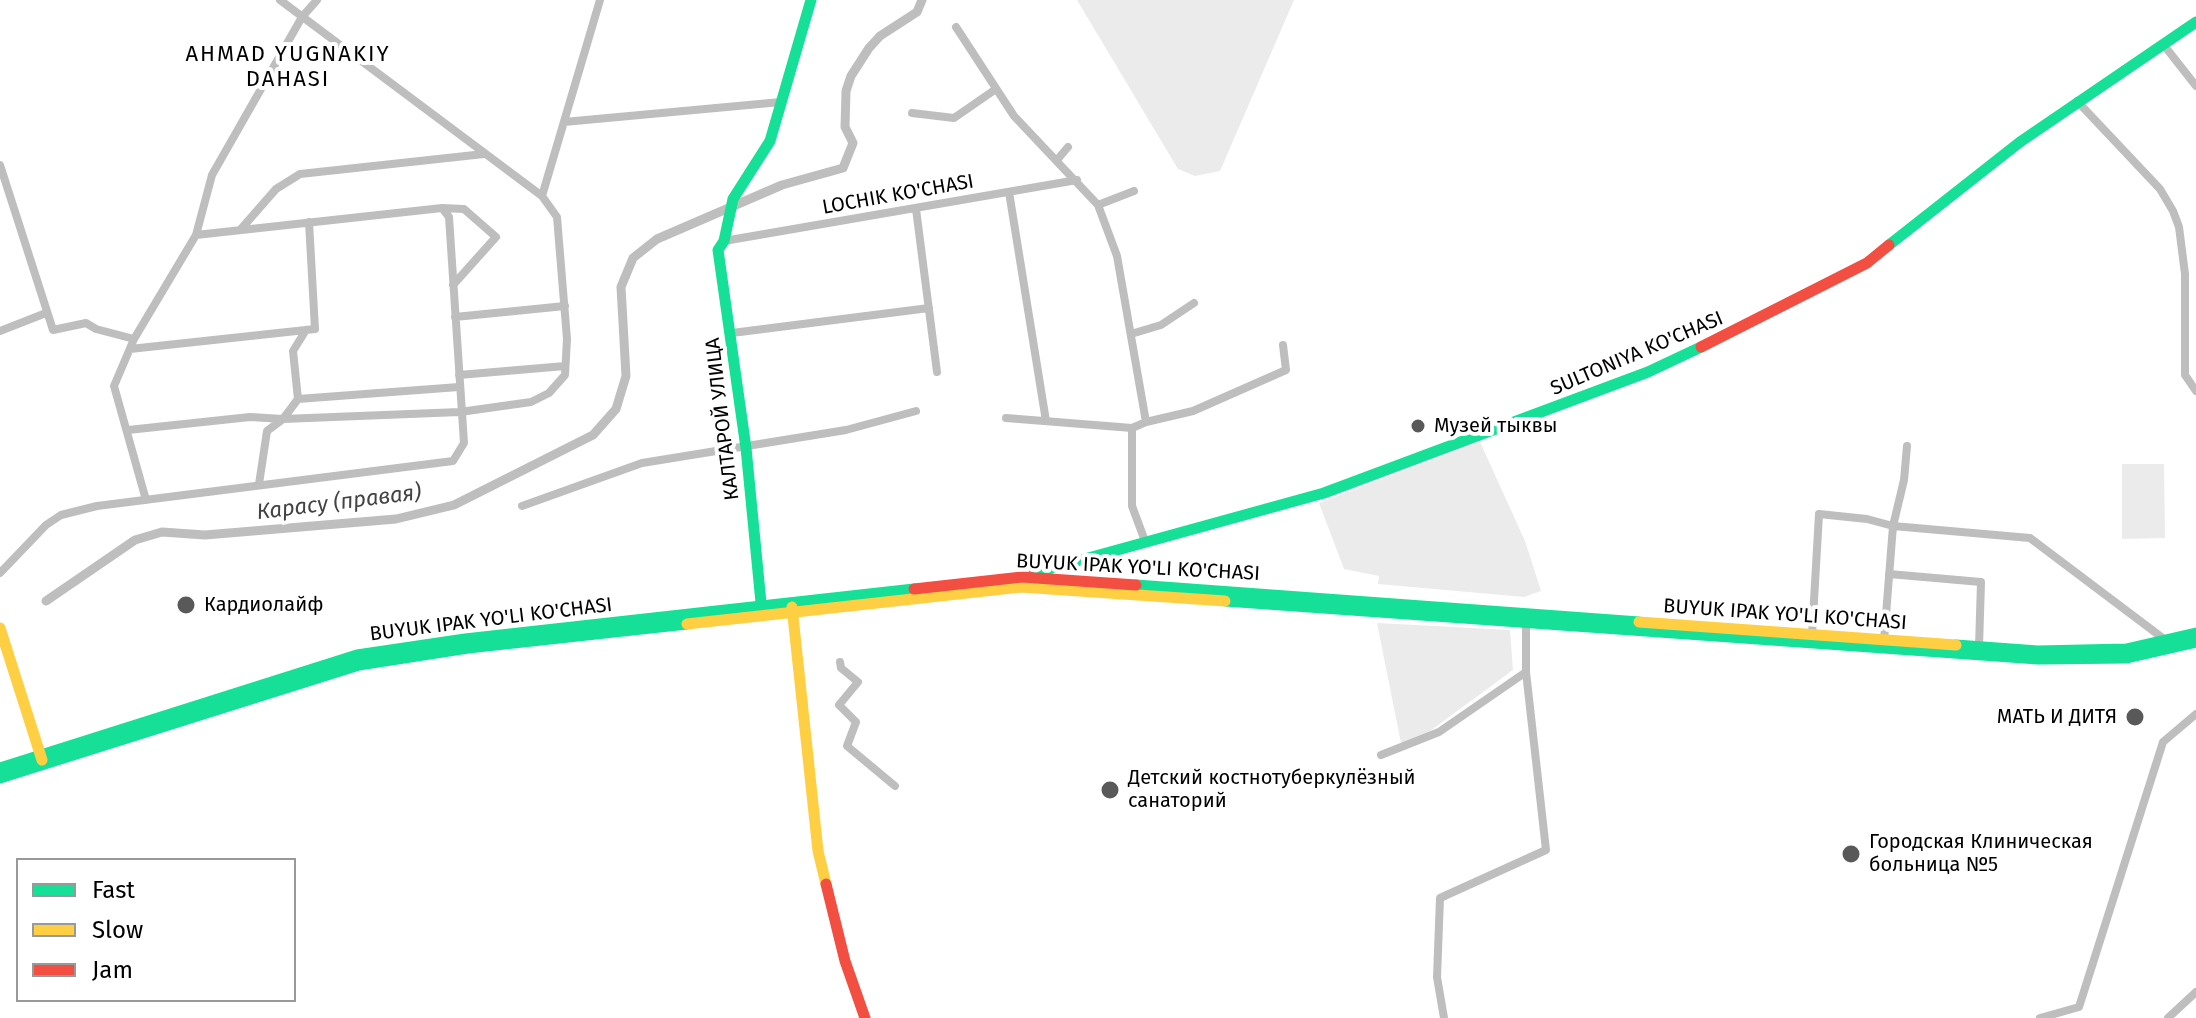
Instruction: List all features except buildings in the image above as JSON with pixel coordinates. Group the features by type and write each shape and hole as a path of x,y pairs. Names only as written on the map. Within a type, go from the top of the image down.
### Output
{"main road":[{"name":"КАЛТАРОЙ УЛИЦА","path":"762,611 732,333 718,250 724,241 733,199 770,141 811,0"},
{"name":"SULTONIYA KO'CHASI","path":"1022,577 1145,541 1277,508 1369,477 1648,372 1760,319 1867,263 2077,101 2196,22"},
{"name":"BUYUK IPAK YO'LI KO'CHASI","path":"792,608 1022,577 2038,659 2112,659 2168,646 2196,633"},
{"name":"BUYUK IPAK YO'LI KO'CHASI","path":"0,768 42,759 359,665 762,611 1040,587 1979,647 2096,651 2196,642"},
{"path":"792,608 818,851 847,971 865,1018"},
{"path":"0,628 42,759 0,778"}],"street":[{"path":"128,430 250,417 283,419 460,412 531,402 549,393 565,375 565,306 557,217 542,196 280,0"},
{"path":"146,500 114,386 134,339 196,235 212,175 302,17 317,0"},
{"path":"542,196 600,0"},
{"path":"956,27 1014,116 1098,205 1117,256 1146,422"},
{"path":"2163,44 2196,86"},
{"path":"912,113 954,118 996,89"},
{"path":"2077,101 2160,189 2173,211 2179,227 2185,274 2185,375 2196,391"},
{"path":"564,122 781,102"},
{"path":"1057,160 1068,147"},
{"path":"240,230 276,189 300,174 485,153"},
{"path":"0,165 53,330 86,323 134,339"},
{"name":"LOCHIK KO'CHASI","path":"724,241 1077,180"},
{"path":"1098,205 1134,191"},
{"path":"1009,192 1046,421"},
{"path":"196,235 442,208 464,209 496,237 453,286"},
{"path":"0,573 46,525 61,515 97,506 453,461 464,443 449,217 442,208"},
{"path":"916,209 937,372"},
{"path":"130,349 317,328 309,222"},
{"path":"1131,334 1161,325 1194,303"},
{"path":"455,317 565,306"},
{"path":"732,333 929,308"},
{"path":"0,331 46,313"},
{"path":"259,484 267,431 283,419 298,399 293,351 306,330"},
{"path":"1006,418 1132,428 1193,411 1286,370 1283,345"},
{"path":"459,375 565,366"},
{"path":"298,399 459,387"},
{"path":"522,506 642,463 846,430 916,411"},
{"path":"1132,428 1132,506 1145,541"},
{"path":"1884,640 1893,526 1904,480 1907,446"},
{"path":"1812,635 1819,514 1867,519 1893,526 2030,538 2168,646"},
{"path":"1889,574 1981,582 1979,647"},
{"path":"1444,1018 1437,977 1440,898 1546,850 1526,672 1526,618"},
{"path":"840,662 841,668 858,682 839,705 856,722 845,743 895,786"},
{"path":"1381,755 1439,732 1526,672"},
{"path":"2040,1018 2079,1007 2163,742 2196,714"},
{"path":"2168,1018 2196,992"}],"shaded area":[{"path":"1077,0 1294,0 1220,171 1195,176 1178,169"},
{"path":"1480,442 1525,541 1541,591 1524,597 1378,584 1379,576 1344,569 1319,503"},
{"path":"2122,464 2164,464 2165,538 2122,539"},
{"path":"1377,623 1510,630 1513,670 1430,731 1401,743"}],"waterway":[{"name":"Карасу (правая)","path":"46,601 135,540 162,532 205,535 396,519 454,505 593,435 616,409 626,376 621,287 633,258 657,239 782,185 843,168 853,143 845,127 846,91 851,76 880,36 917,12 922,0"}],"traffic: fast":[{"path":"762,613 746,448 718,250 724,241 733,199 770,141 811,0"},
{"path":"1889,245 2020,142 2196,22"},
{"path":"1034,573 1324,493 1648,372 1701,347"},
{"path":"1136,585 1639,622"},
{"path":"0,768 357,655 465,639 914,589"},
{"path":"1225,601 2038,659 2127,658 2196,642"},
{"path":"0,778 359,665 468,648 687,624"},
{"path":"1956,645 2038,651 2126,649 2196,633"}],"traffic: slow":[{"path":"687,624 1021,587 1225,601"},
{"path":"792,607 818,851 826,884"},
{"path":"1639,622 1956,645"},
{"path":"0,628 42,760"}],"traffic: jam":[{"path":"1701,347 1867,263 1889,245"},
{"path":"914,589 1022,577 1136,585"},
{"path":"826,884 845,961 865,1018"}],"place":[{"name":"Музей тыквы","path":"1418,426"},
{"name":"Кардиолайф","path":"186,605"},
{"name":"МАТЬ И ДИТЯ","path":"2135,717"},
{"name":"Детский костнотуберкулёзный санаторий","path":"1110,790"},
{"name":"Городская Клиническая больница №5","path":"1851,854"}],"district":[{"name":"AHMAD YUGNAKIY DAHASI","path":"288,68"}]}
